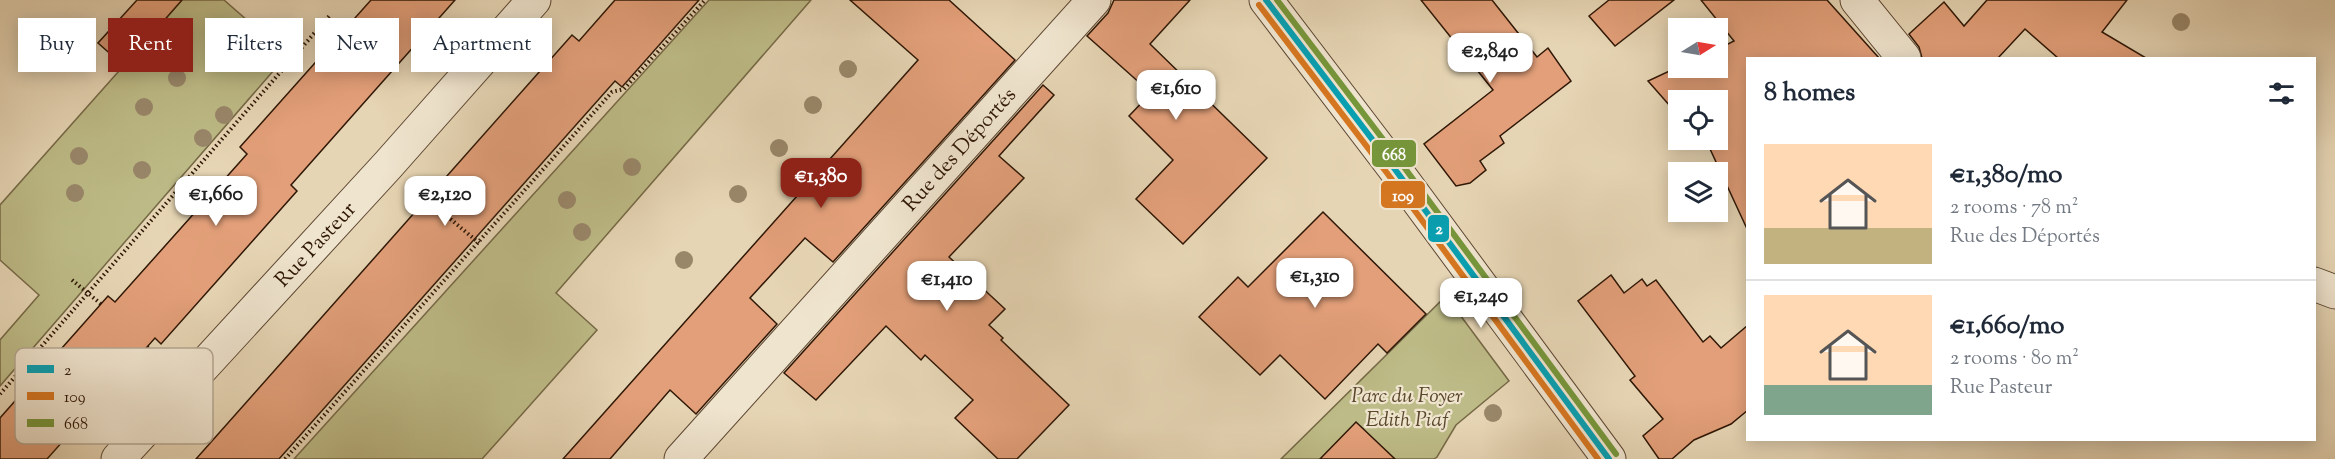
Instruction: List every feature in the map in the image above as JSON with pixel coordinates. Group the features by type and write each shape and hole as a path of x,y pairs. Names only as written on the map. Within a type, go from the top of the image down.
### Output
{"street":[{"name":"Rue Pasteur","path":"213,356 388,165 534,0"},
{"name":"Rue des Déportés","path":"681,459 1094,0"},
{"path":"1266,0 1610,459"},
{"path":"1857,0 1903,57"},
{"path":"2316,285 2335,292"},
{"name":"Rue Pasteur","path":"118,459 132,444"}],"path":[{"path":"285,459 612,92 624,89 705,0"},
{"path":"40,348 331,14"},
{"path":"388,165 479,243"},
{"path":"72,280 101,304"},
{"path":"0,394 15,377"}],"green space":[{"path":"182,0 224,0 245,18 205,18 205,72 272,72 33,348 15,348 15,369 0,386 0,340 39,295 0,260 0,205 118,72 193,72 193,18 166,18"},
{"path":"709,0 811,0 556,293 597,330 482,459 294,459"},
{"name":"Parc du Foyer Edith Piaf","path":"1446,296 1509,381 1456,425 1437,457 1434,459 1281,459"}],"building":[{"path":"137,0 182,0 166,18 121,18"},
{"path":"371,0 455,0 439,18 411,18 411,50 399,63 399,18 355,18"},
{"path":"615,0 699,0 622,87 615,81 279,459 196,459 209,444 213,444 213,440 539,72 552,72 552,58 572,35 579,41"},
{"path":"850,0 949,0 1015,60 833,262 805,238 750,298 777,324 696,414 670,390 610,459 563,459 918,60"},
{"path":"1114,0 1190,0 1150,44 1267,158 1183,244 1136,199 1173,160 1129,116 1151,93 1087,36 1108,13"},
{"path":"1421,0 1492,0 1537,57 1548,48 1571,81 1500,136 1504,143 1480,161 1486,170 1470,183 1456,186 1424,144 1493,90"},
{"path":"1609,0 1674,0 1615,46 1589,16"},
{"path":"1701,0 1827,0 1878,57 1746,57 1746,227 1728,188 1728,162 1716,162 1710,150 1728,150 1728,90 1668,90 1668,104 1648,81 1668,72 1668,78 1728,78 1728,44 1734,41 1728,34 1728,18 1715,18"},
{"path":"1987,0 2127,0 2102,32 2144,57 2057,57 2025,29 1999,57 1922,57 1919,47 1909,34 1944,2 1964,26"},
{"path":"108,32 108,52 98,43"},
{"path":"315,63 315,72 391,72 291,185 297,191 161,344 155,338 146,348 62,348 108,296 115,302 247,154 240,147"},
{"path":"1043,85 1054,95 999,156 1024,178 949,257 1005,309 989,325 1003,338 1001,340 1069,405 1017,459 998,459 955,418 973,400 925,355 921,360 886,326 816,400 784,373"},
{"path":"1323,212 1426,314 1387,353 1378,344 1325,399 1280,355 1260,375 1199,317 1238,277 1248,287"},
{"path":"1611,275 1624,293 1642,279 1647,286 1656,280 1703,342 1710,336 1721,348 1746,327 1746,412 1731,424 1694,440 1672,459 1659,459 1643,436 1663,419 1630,380 1635,376 1578,301"},
{"path":"15,401 15,444 60,444 47,459 0,459 0,418"},
{"path":"1356,422 1395,459 1320,459"}],"transit line":[{"name":"2","path":"1266,0 1394,168 1609,459"},
{"name":"668","path":"1277,0 1401,163 1616,454"},
{"name":"109","path":"1259,5 1387,173 1598,459"}]}
